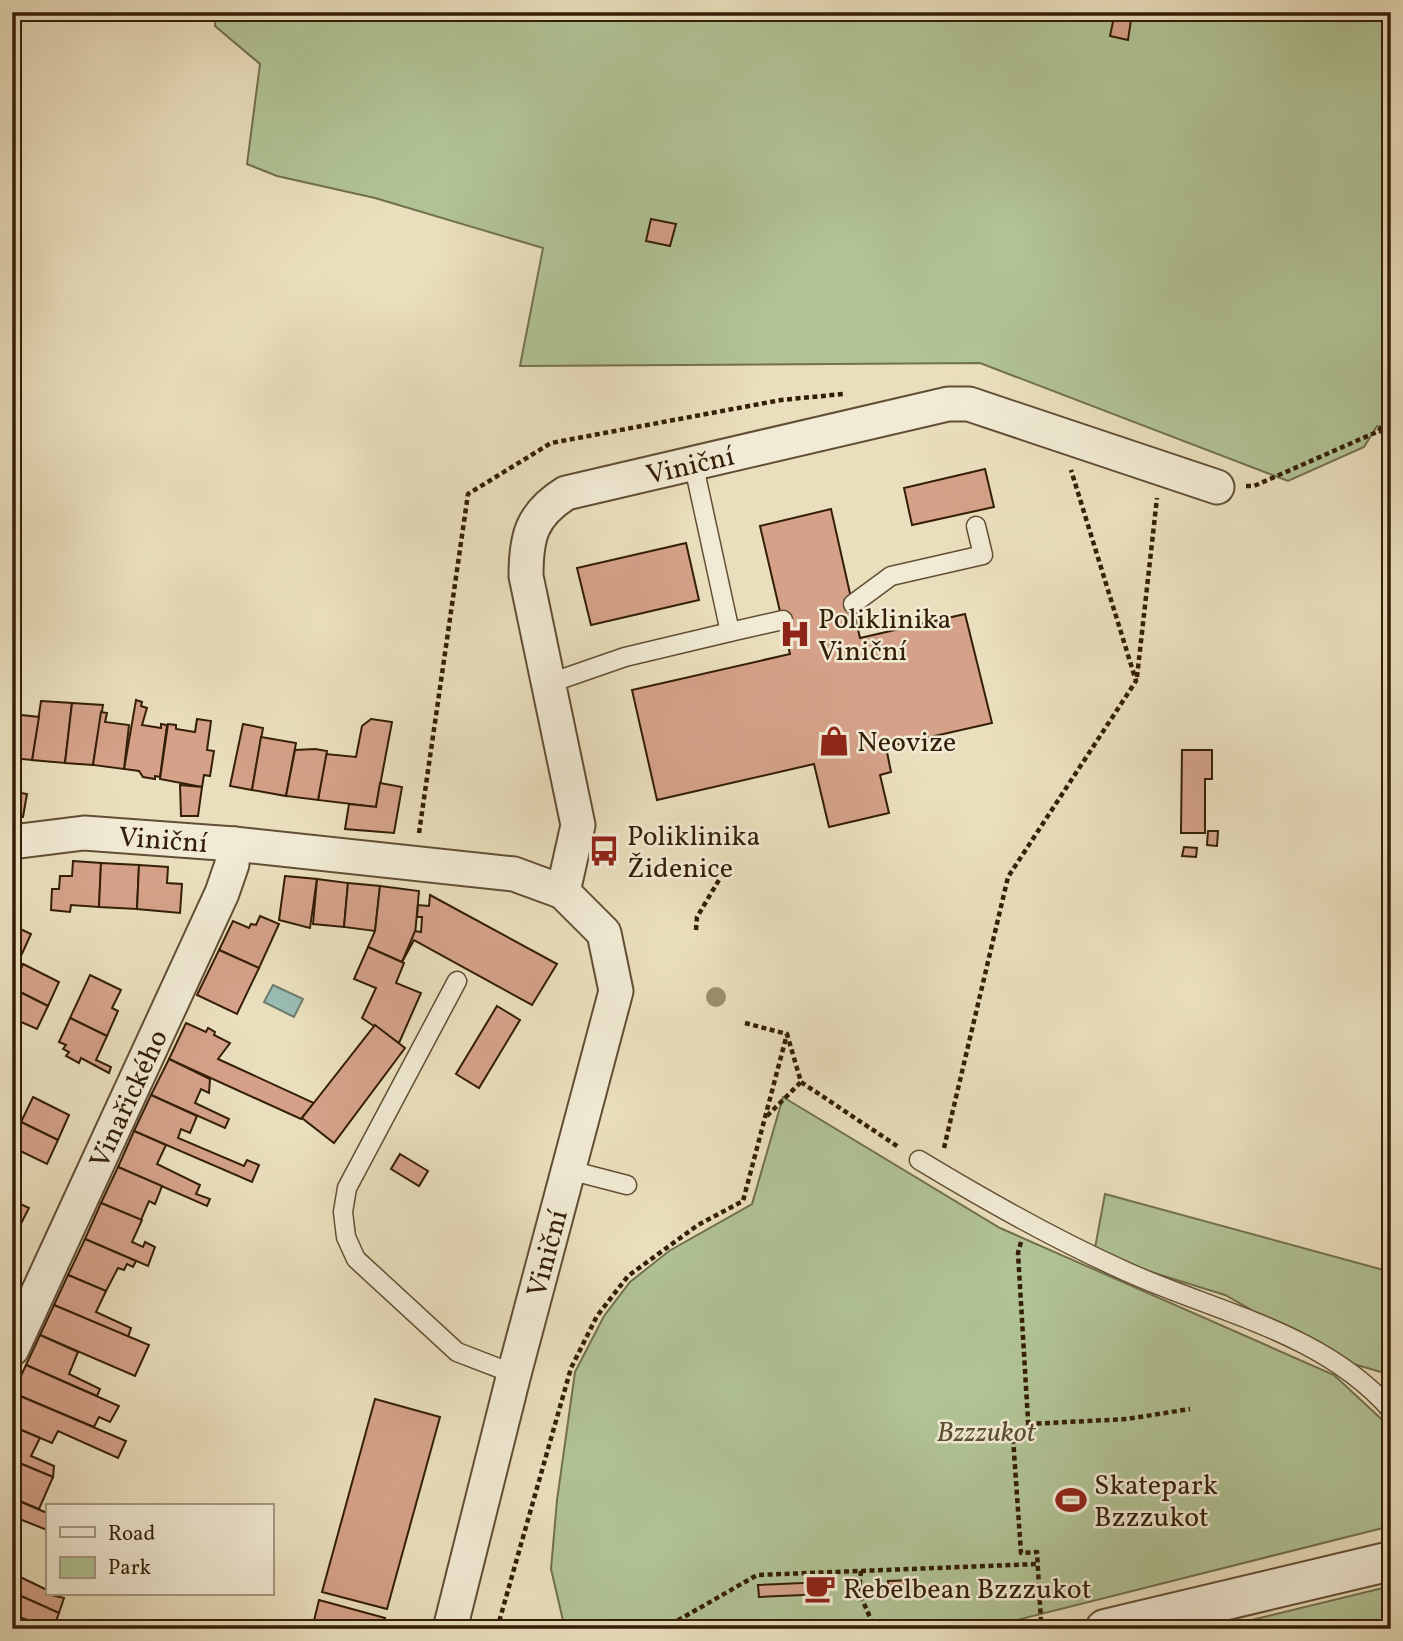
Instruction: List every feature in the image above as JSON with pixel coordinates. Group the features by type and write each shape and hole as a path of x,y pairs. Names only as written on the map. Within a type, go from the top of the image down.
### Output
{"street":[{"name":"Viniční","path":"563,892 578,825 526,576 526,542 538,518 549,504 566,493 948,404 968,404 1217,487"},
{"name":"Viniční","path":"12,842 84,833 234,844 514,874 563,892 604,933 616,991 514,1374 450,1629"},
{"name":"Vinařického","path":"12,1349 222,893 233,864 234,844"},
{"path":"1105,1629 1391,1561"}],"lane":[{"path":"693,462 730,632"},
{"path":"853,604 891,576 983,555 976,526"},
{"path":"550,683 625,657 783,620"},
{"path":"457,981 347,1188 343,1212 346,1237 356,1259 457,1352 514,1374"},
{"path":"919,1160 1125,1271 1271,1329 1335,1360 1363,1379 1391,1410"},
{"path":"569,1170 628,1185"}],"path":[{"path":"415,862 468,494 551,443 781,400 847,393"},
{"path":"1379,431 1391,408"},
{"path":"1217,487 1254,486 1379,431 1391,433"},
{"path":"1060,435 1136,681"},
{"path":"939,1172 1008,877 1136,681 1161,469"},
{"path":"696,930 697,917 729,863"},
{"path":"745,1023 787,1034"},
{"path":"787,1034 801,1082 919,1160"},
{"path":"497,1629 571,1368 597,1316 628,1276 698,1225 743,1201 787,1034"},
{"path":"765,1118 801,1082"},
{"path":"1027,1220 1018,1253 1029,1437 1013,1438 1021,1553 1037,1552 1041,1621"},
{"path":"1028,1424 1128,1419 1190,1409"},
{"path":"663,1629 757,1575 1038,1564"},
{"path":"861,1571 859,1592 875,1629"}],"green space":[{"path":"216,12 1391,12 1391,428 1377,426 1364,447 1288,481 980,363 520,366 543,248 375,198 277,176 247,164 260,64 215,26"},
{"name":"Bzzzukot","path":"783,1097 1000,1228 1334,1375 1391,1428 1391,1526 981,1629 565,1629 551,1569 557,1500 575,1372 604,1316 630,1282 669,1251 752,1204"},
{"path":"1105,1194 1391,1272 1391,1375 1340,1360 1225,1295 1138,1268 1095,1248"},
{"path":"1391,1586 1391,1629 1215,1629"}],"water":[{"path":"273,985 303,999 294,1017 264,1002"}],"building":[{"path":"1114,17 1131,20 1128,40 1110,36"},
{"path":"651,219 676,224 670,246 646,241"},
{"path":"12,395 18,397 12,423"},
{"path":"985,469 994,507 912,525 904,488"},
{"path":"831,509 860,638 965,614 992,723 886,747 891,772 880,775 889,813 829,827 814,764 657,800 632,690 790,654 760,526"},
{"path":"686,543 699,600 591,625 577,568"},
{"path":"136,700 147,708 142,725 161,728 161,724 167,725 160,777 155,776 155,779 143,777 139,771 124,769"},
{"path":"41,701 72,703 65,763 32,760"},
{"path":"72,703 103,705 93,765 65,763"},
{"path":"101,712 107,713 105,722 129,725 124,769 93,765"},
{"path":"12,714 39,717 32,760 12,758"},
{"path":"197,719 211,721 207,750 214,751 210,776 204,775 202,787 160,779 168,724 176,725 176,729 195,732"},
{"path":"371,719 392,722 376,807 318,800 326,754 356,757 362,726"},
{"path":"243,724 263,728 252,790 230,786"},
{"path":"261,737 296,743 286,796 252,790"},
{"path":"295,750 327,751 318,800 286,796"},
{"path":"1182,750 1212,750 1212,779 1205,779 1205,833 1181,833"},
{"path":"380,783 402,787 394,833 345,829 349,804 376,807"},
{"path":"180,785 202,787 198,816 181,816"},
{"path":"15,792 27,794 23,817 12,819"},
{"path":"1208,831 1218,831 1217,846 1207,845"},
{"path":"1184,847 1197,848 1196,857 1182,856"},
{"path":"73,861 101,863 99,907 71,905 70,912 51,910 52,889 59,889 60,876 72,876"},
{"path":"101,863 139,865 137,909 99,907"},
{"path":"139,865 168,867 167,883 182,884 180,913 137,909"},
{"path":"285,876 317,879 310,928 279,920"},
{"path":"317,879 348,883 344,927 313,924"},
{"path":"348,883 380,886 375,931 344,927"},
{"path":"380,886 419,891 415,935 402,962 368,947 375,931"},
{"path":"430,895 557,964 532,1005 414,940 402,962 415,931 421,932 422,917 417,917 418,905 429,906"},
{"path":"260,916 279,924 259,968 219,950 233,921 249,928 251,924 256,925"},
{"path":"16,927 31,934 21,956 12,952 12,935"},
{"path":"368,947 404,963 396,983 421,993 399,1043 362,1018 376,988 354,979"},
{"path":"219,950 259,968 237,1014 197,995"},
{"path":"23,964 59,982 48,1006 12,988"},
{"path":"90,975 121,990 112,1008 118,1011 107,1036 70,1018"},
{"path":"12,988 48,1006 37,1029 12,1018"},
{"path":"497,1006 520,1020 479,1088 456,1074"},
{"path":"70,1018 107,1036 96,1060 111,1067 109,1073 81,1058 79,1063 66,1056 69,1052 63,1049 66,1045 59,1042"},
{"path":"186,1023 206,1032 208,1028 215,1032 214,1035 230,1043 218,1059 314,1103 301,1119 169,1059"},
{"path":"375,1025 405,1048 334,1143 302,1118"},
{"path":"169,1059 210,1079 209,1093 201,1089 195,1103 229,1119 225,1128 151,1095"},
{"path":"151,1095 197,1116 190,1133 181,1129 178,1138 244,1166 247,1160 259,1165 252,1182 134,1131"},
{"path":"33,1097 69,1115 58,1140 21,1122"},
{"path":"21,1122 58,1140 47,1164 12,1147"},
{"path":"134,1131 166,1145 157,1164 200,1185 196,1194 210,1199 207,1206 118,1167"},
{"path":"400,1154 428,1171 419,1186 391,1169"},
{"path":"118,1167 162,1186 155,1204 149,1201 141,1220 101,1203"},
{"path":"12,1200 29,1208 12,1241"},
{"path":"101,1203 142,1220 132,1242 143,1247 145,1242 155,1247 148,1266 85,1239"},
{"path":"85,1239 136,1261 133,1267 127,1264 124,1270 118,1268 106,1291 68,1275"},
{"path":"68,1275 106,1291 96,1312 131,1328 128,1337 54,1305"},
{"path":"54,1305 149,1345 135,1376 40,1335"},
{"path":"40,1335 78,1352 69,1374 100,1389 97,1396 26,1365"},
{"path":"26,1365 119,1406 110,1422 99,1417 94,1427 13,1393"},
{"path":"13,1393 126,1441 118,1458 58,1431 52,1443 12,1426"},
{"path":"375,1399 440,1417 387,1609 322,1592"},
{"path":"12,1426 40,1438 31,1456 54,1466 53,1477 12,1460"},
{"path":"12,1460 53,1477 39,1509 12,1498"},
{"path":"12,1498 46,1513 46,1530 12,1516"},
{"path":"12,1573 46,1590 46,1596 64,1598 59,1613 12,1592"},
{"path":"914,1580 915,1591 888,1592 888,1581"},
{"path":"826,1582 826,1594 759,1597 758,1585"},
{"path":"12,1592 59,1613 53,1629 22,1618 20,1623 12,1620"},
{"path":"319,1600 385,1618 382,1629 312,1629"}],"place":[{"name":"Poliklinika Viniční","path":"795,634"},
{"name":"Neovize","path":"834,741"},
{"name":"Poliklinika Židenice","path":"604,851"},
{"name":"Skatepark Bzzzukot","path":"1071,1500"},
{"name":"Rebelbean Bzzzukot","path":"820,1588"}]}
